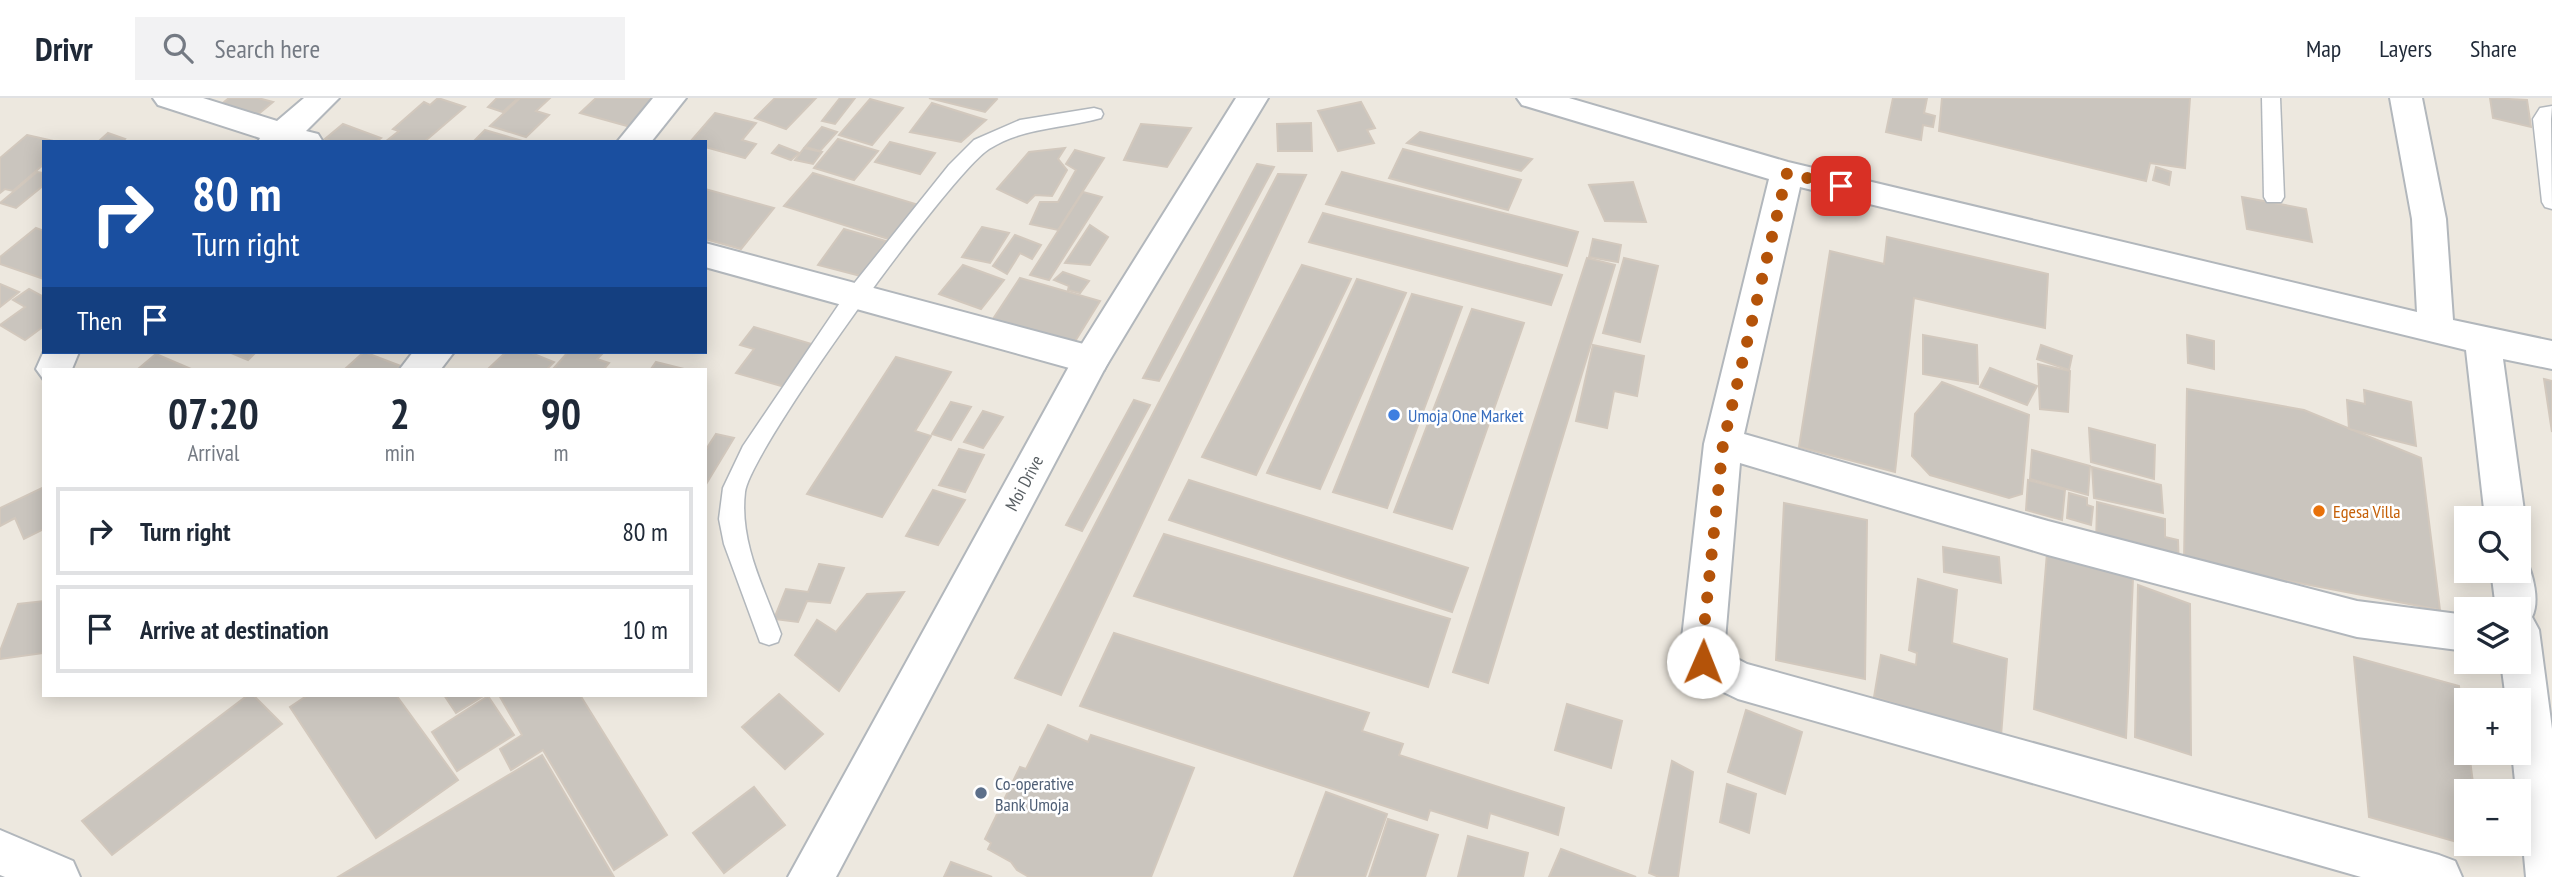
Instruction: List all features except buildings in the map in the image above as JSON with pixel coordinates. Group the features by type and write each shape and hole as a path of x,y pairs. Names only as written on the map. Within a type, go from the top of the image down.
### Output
{"street":[{"path":"169,98 287,139 323,98"},
{"path":"635,140 670,98"},
{"name":"Moi Drive","path":"811,877 1091,360 1252,98"},
{"path":"2406,98 2429,219 2436,330"},
{"path":"1549,100 1787,173 2436,330 2552,355"},
{"path":"1787,173 1723,444 1703,638 1703,662 1738,680 2439,877"},
{"path":"707,256 1091,360"},
{"path":"2483,341 2504,506"},
{"path":"419,368 434,354"},
{"path":"1723,444 1786,460 2048,538 2357,619 2454,631"},
{"path":"2524,674 2549,877"},
{"path":"0,852 57,877"}],"lane":[{"path":"2271,98 2274,197"},
{"path":"2552,112 2547,112 2542,119 2552,202"},
{"path":"769,634 736,544 731,519 734,488 751,452 855,296 956,170 981,145 1020,126 1094,114"}],"place":[{"name":"Umoja One Market","path":"1394,415"},
{"name":"Egesa Villa","path":"2319,511"},
{"name":"Co-operative Bank Umoja","path":"981,793"}],"route":[{"path":"1703,662 1703,638 1723,444 1787,173 1841,186"}]}
